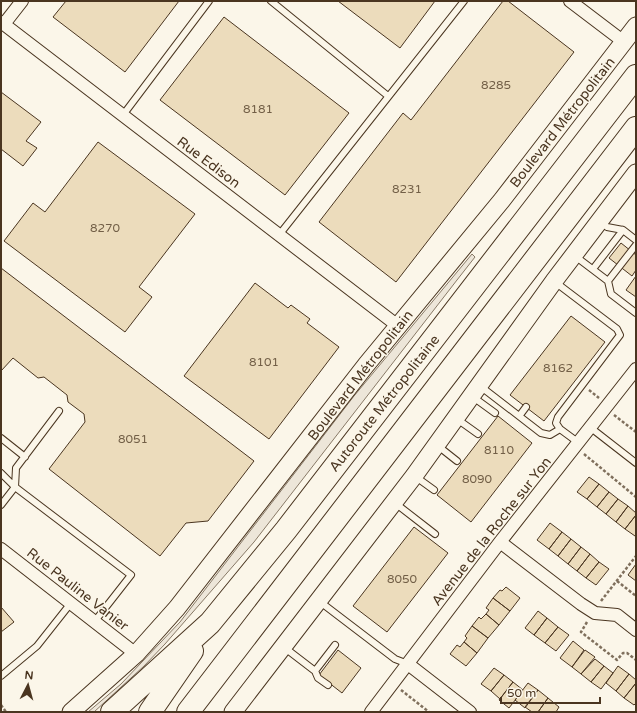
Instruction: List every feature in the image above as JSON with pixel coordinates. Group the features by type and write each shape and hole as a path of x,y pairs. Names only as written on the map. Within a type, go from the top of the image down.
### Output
{"highway":[{"name":"Autoroute Métropolitaine","path":"112,712 210,623 286,530 636,76"},
{"path":"188,712 636,128"},
{"path":"150,712 210,623"}],"main road":[{"name":"Boulevard Métropolitain","path":"71,712 136,654 191,591 398,326 502,200 636,26"},
{"path":"233,712 457,419 554,281 636,173"}],"street":[{"path":"3,23 22,1"},
{"path":"570,1 624,42"},
{"name":"Rue Edison","path":"3,23 398,326"},
{"name":"Avenue de la Roche sur Yon","path":"370,712 393,684 500,542 636,369"},
{"path":"500,542 593,611 617,615 636,630"},
{"name":"Rue Pauline Vanier","path":"1,549 136,654"},
{"path":"408,664 470,712"}],"lane":[{"path":"123,115 209,1"},
{"path":"271,1 388,96"},
{"path":"279,235 464,1"},
{"path":"599,220 607,227 623,230 636,240"},
{"path":"593,269 623,230"},
{"path":"608,281 636,245"},
{"path":"573,255 608,281 611,294 636,313"},
{"path":"554,281 617,329 620,335 558,417 556,424 577,445"},
{"path":"476,391 520,415 544,435 553,434 560,429"},
{"path":"476,391 495,413"},
{"path":"520,415 526,407"},
{"path":"1,505 15,487 16,468 59,411"},
{"path":"457,419 478,434"},
{"path":"590,428 636,463"},
{"path":"1,438 25,457"},
{"path":"437,445 457,460"},
{"path":"1,473 15,487 131,575 95,621"},
{"path":"414,476 434,490"},
{"path":"394,502 435,534"},
{"path":"319,601 395,659 408,664"},
{"path":"1,676 37,646 71,603"},
{"path":"315,671 335,645"},
{"path":"284,647 315,671 318,678 328,686"}],"path":[{"path":"588,389 599,398"},
{"path":"606,409 636,432"},
{"path":"577,445 636,497"},
{"path":"636,556 593,611 581,632 617,660 623,653 627,653 636,660"},
{"path":"617,581 636,596"},
{"path":"393,684 430,712"},
{"path":"1,705 6,712"}],"shaded area":[{"path":"472,254 475,257 254,542 144,666 94,712 88,712 121,684 180,622 354,396"}],"building":[{"path":"66,1 179,1 125,72 53,17"},
{"path":"338,1 435,1 400,48"},
{"path":"503,1 508,1 574,52 396,282 319,222 403,113 411,120"},
{"path":"224,17 349,113 285,195 160,100"},
{"path":"1,92 41,122 26,141 37,148 23,166 1,149"},
{"path":"98,142 195,214 139,287 152,297 125,332 4,241 33,203 45,212"},
{"path":"621,243 636,255 636,270 632,276 609,258"},
{"path":"1,268 254,461 208,521 186,523 160,556 49,469 85,422 84,414 68,402 67,395 44,377 38,378 13,358 1,371"},
{"path":"636,276 636,297 626,290"},
{"path":"255,283 288,308 291,305 310,319 307,323 339,347 269,439 184,376"},
{"path":"571,316 605,342 544,421 510,395"},
{"path":"498,416 532,443 471,522 437,495"},
{"path":"589,477 599,484 587,499 577,492"},
{"path":"599,484 609,492 597,507 587,499"},
{"path":"609,492 618,499 606,514 597,507"},
{"path":"618,499 628,506 616,522 606,514"},
{"path":"628,506 636,513 636,515 625,529 616,522"},
{"path":"636,515 636,535 635,536 625,529"},
{"path":"550,523 562,532 549,549 537,540"},
{"path":"414,527 448,553 387,632 353,606"},
{"path":"562,532 571,539 558,556 549,549"},
{"path":"571,539 581,547 568,564 558,556"},
{"path":"581,547 590,554 577,571 568,564"},
{"path":"590,554 599,562 586,578 577,571"},
{"path":"599,562 609,569 596,585 586,578"},
{"path":"636,564 636,581 628,575"},
{"path":"506,587 520,598 510,611 493,598 500,590 502,591"},
{"path":"493,598 510,611 499,625 486,614 489,610 486,608"},
{"path":"1,607 14,622 1,632"},
{"path":"538,611 547,618 534,635 525,628"},
{"path":"486,614 499,625 488,638 472,626 479,617 481,619"},
{"path":"547,618 558,627 545,643 534,635"},
{"path":"472,626 488,638 477,653 464,642 467,638 465,636"},
{"path":"558,627 569,635 556,651 545,643"},
{"path":"573,641 584,650 572,667 560,658"},
{"path":"464,642 477,653 466,666 450,654 457,645 460,647"},
{"path":"338,650 361,668 342,693 319,675"},
{"path":"585,650 595,657 581,674 572,667"},
{"path":"595,659 604,666 591,682 581,674"},
{"path":"604,666 613,673 601,689 591,682"},
{"path":"618,666 629,674 616,691 606,683"},
{"path":"494,668 504,675 491,691 481,684"},
{"path":"629,674 636,680 636,683 624,698 616,691"},
{"path":"504,675 513,682 500,699 491,691"},
{"path":"513,682 523,690 509,708 499,700"},
{"path":"528,683 538,690 525,708 515,700"},
{"path":"636,683 636,703 634,705 624,698"},
{"path":"538,690 548,698 538,712 532,712 525,707"},
{"path":"548,698 559,707 556,712 538,712"}]}
